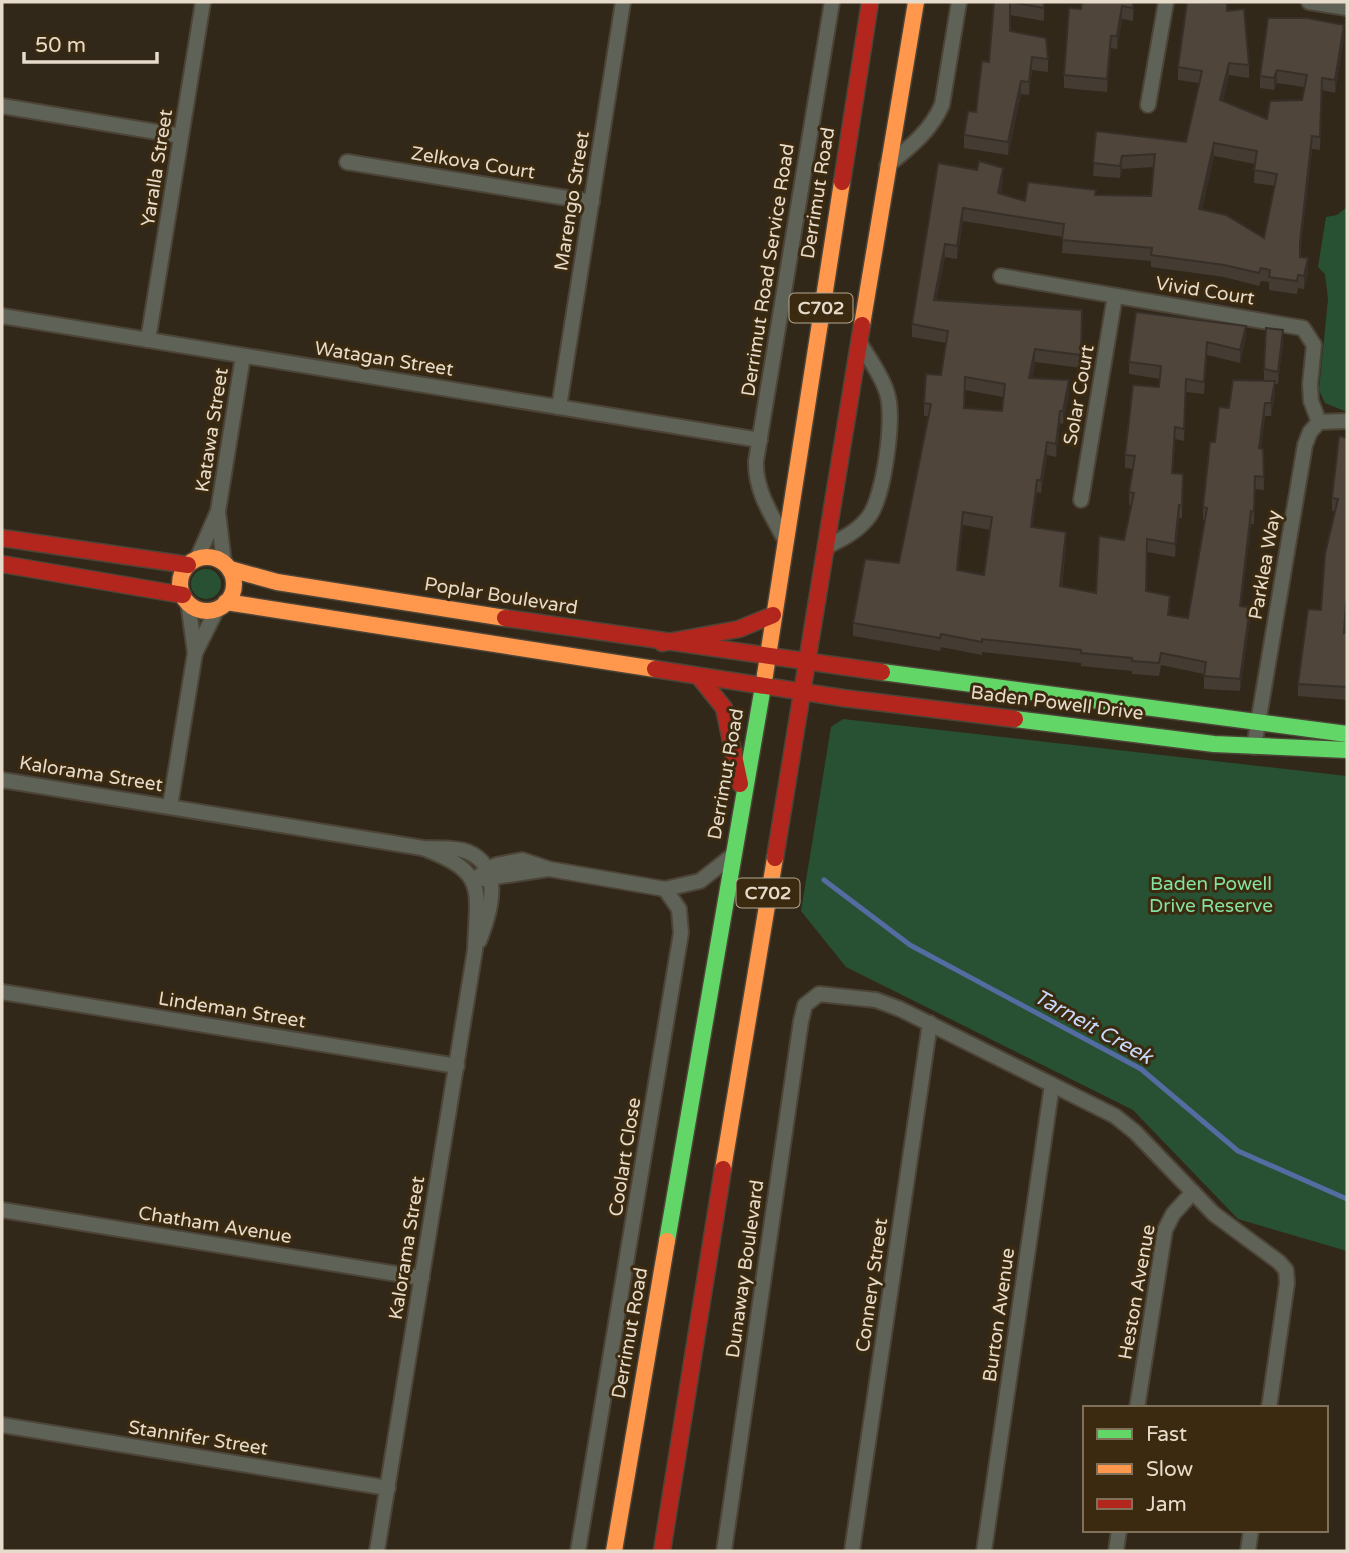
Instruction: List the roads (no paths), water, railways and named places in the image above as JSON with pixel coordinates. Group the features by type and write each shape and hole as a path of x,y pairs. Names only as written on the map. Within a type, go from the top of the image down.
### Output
{"main road":[{"name":"Derrimut Road","path":"614,1551 763,687 772,615 870,2"},
{"name":"C702","path":"662,1551 734,1094 804,692 886,167 916,2"},
{"path":"2,538 193,562 211,557 227,566 234,586 221,606"},
{"path":"185,598 181,579 193,562"},
{"path":"2,564 185,598 201,610 221,606 763,687"},
{"name":"Poplar Boulevard","path":"227,566 277,582 766,658"},
{"path":"662,643 739,629 772,615"},
{"name":"Baden Powell Drive","path":"766,658 1347,734"},
{"path":"700,678 724,708 743,799"},
{"name":"Baden Powell Drive","path":"763,687 1254,747 1347,750"}],"street":[{"name":"Yaralla Street","path":"148,340 202,2"},
{"name":"Marengo Street","path":"559,407 623,2"},
{"name":"Derrimut Road Service Road","path":"785,540 758,484 756,472 832,2"},
{"path":"886,167 921,138 942,105 959,2"},
{"path":"1148,105 1166,2"},
{"path":"1308,2 1347,8"},
{"path":"2,107 181,136"},
{"name":"Zelkova Court","path":"347,162 592,202"},
{"name":"Vivid Court","path":"1001,276 1303,328 1314,345 1311,401 1319,422"},
{"name":"Solar Court","path":"1081,500 1115,296"},
{"name":"Watagan Street","path":"2,316 760,440"},
{"path":"826,548 857,529 870,515 878,497 890,407 884,386 859,340"},
{"name":"Katawa Street","path":"193,562 218,511 243,356"},
{"path":"1319,422 1347,421"},
{"name":"Parklea Way","path":"1254,747 1305,445 1310,432 1319,422"},
{"name":"Katawa Street","path":"218,511 227,566"},
{"path":"170,806 195,653 185,598"},
{"path":"195,653 221,606"},
{"name":"Kalorama Street","path":"2,779 423,848 452,859 484,877 478,891 475,950 377,1551"},
{"path":"484,877 549,869 665,889 700,881 733,855"},
{"name":"Coolart Close","path":"578,1551 681,933 679,909 665,889"},
{"name":"Lindeman Street","path":"2,992 457,1066"},
{"name":"Dunaway Boulevard","path":"724,1551 805,1005 813,995 825,993 876,1000 930,1023"},
{"path":"930,1023 1125,1123 1227,1224 1279,1262 1287,1274 1269,1406"},
{"name":"Connery Street","path":"852,1551 930,1023"},
{"name":"Burton Avenue","path":"984,1551 1052,1084"},
{"name":"Heston Avenue","path":"1137,1406 1165,1230 1173,1214 1193,1192"},
{"name":"Chatham Avenue","path":"2,1210 422,1278"},
{"name":"Stannifer Street","path":"2,1425 388,1488"},
{"path":"1116,1551 1119,1532"},
{"path":"1248,1551 1251,1532"}],"waterway":[{"name":"Tarneit Creek","path":"824,880 910,945 1141,1069 1238,1151 1347,1199"}],"park label":[{"name":"Baden Powell Drive Reserve","path":"1211,895"}]}
